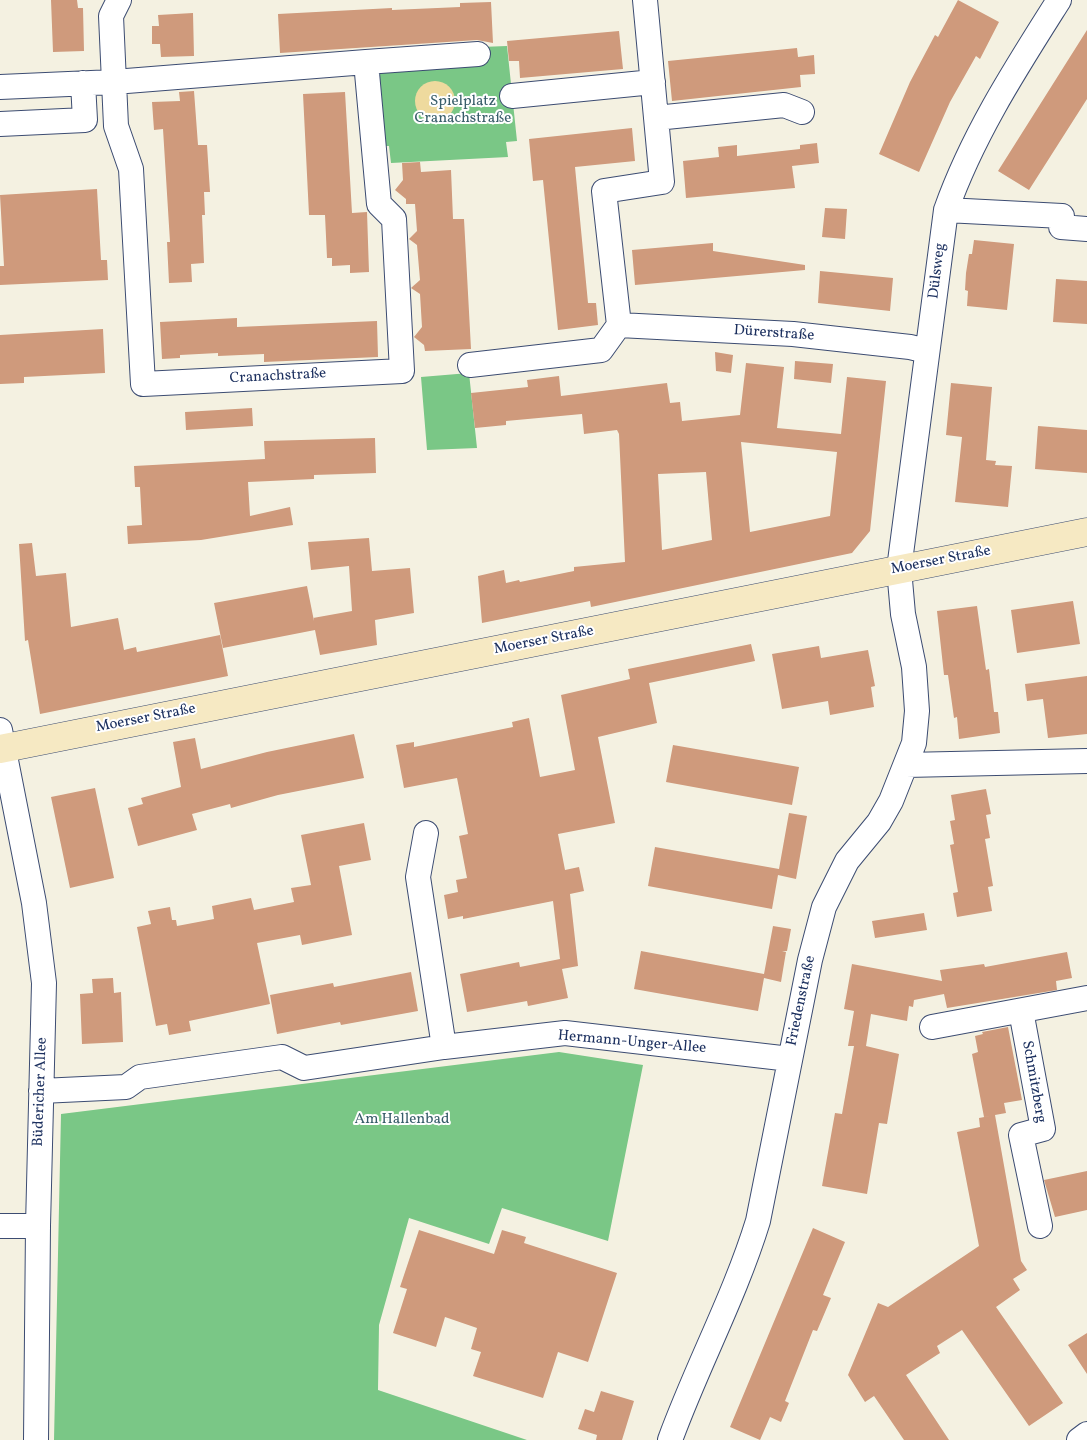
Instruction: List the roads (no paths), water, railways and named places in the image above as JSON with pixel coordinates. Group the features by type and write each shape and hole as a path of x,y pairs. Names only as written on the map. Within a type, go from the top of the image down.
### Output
{"main road":[{"name":"Moerser Straße","path":"1,742 1087,532"}],"street":[{"name":"Cranachstraße","path":"118,0 111,16 116,126 131,169 143,384 402,371 394,219 379,204 366,62"},
{"path":"470,365 601,350 619,325 604,191 662,182 645,0"},
{"name":"Dülsweg","path":"899,569 946,210 956,181 994,102 1058,0"},
{"path":"0,87 114,82 478,54"},
{"path":"512,96 653,82"},
{"path":"0,124 84,120 84,83"},
{"path":"656,118 784,105 802,112"},
{"path":"946,210 1062,216 1061,227 1087,229"},
{"name":"Dürerstraße","path":"619,325 793,334 910,347 928,352"},
{"name":"Friedenstraße","path":"670,1440 750,1248 758,1221 810,960 824,906 848,861 879,822 894,794 914,743 917,711 914,667 903,614 899,569"},
{"name":"Büdericher Allee","path":"1,742 40,937 44,983 38,1226 36,1440"},
{"path":"906,765 1087,761"},
{"path":"426,833 418,877 444,1047"},
{"path":"932,1026 1087,998"},
{"name":"Schmitzberg","path":"1020,1011 1043,1129 1021,1135 1040,1226"},
{"name":"Hermann-Unger-Allee","path":"41,1091 126,1087 140,1077 282,1057 304,1068 444,1047 565,1033 790,1059"},
{"path":"0,1226 38,1226"},
{"path":"1078,1440 1087,1434"}],"park label":[{"name":"Spielplatz Cranachstraße","path":"463,110"},
{"name":"Am Hallenbad","path":"402,1120"}]}
